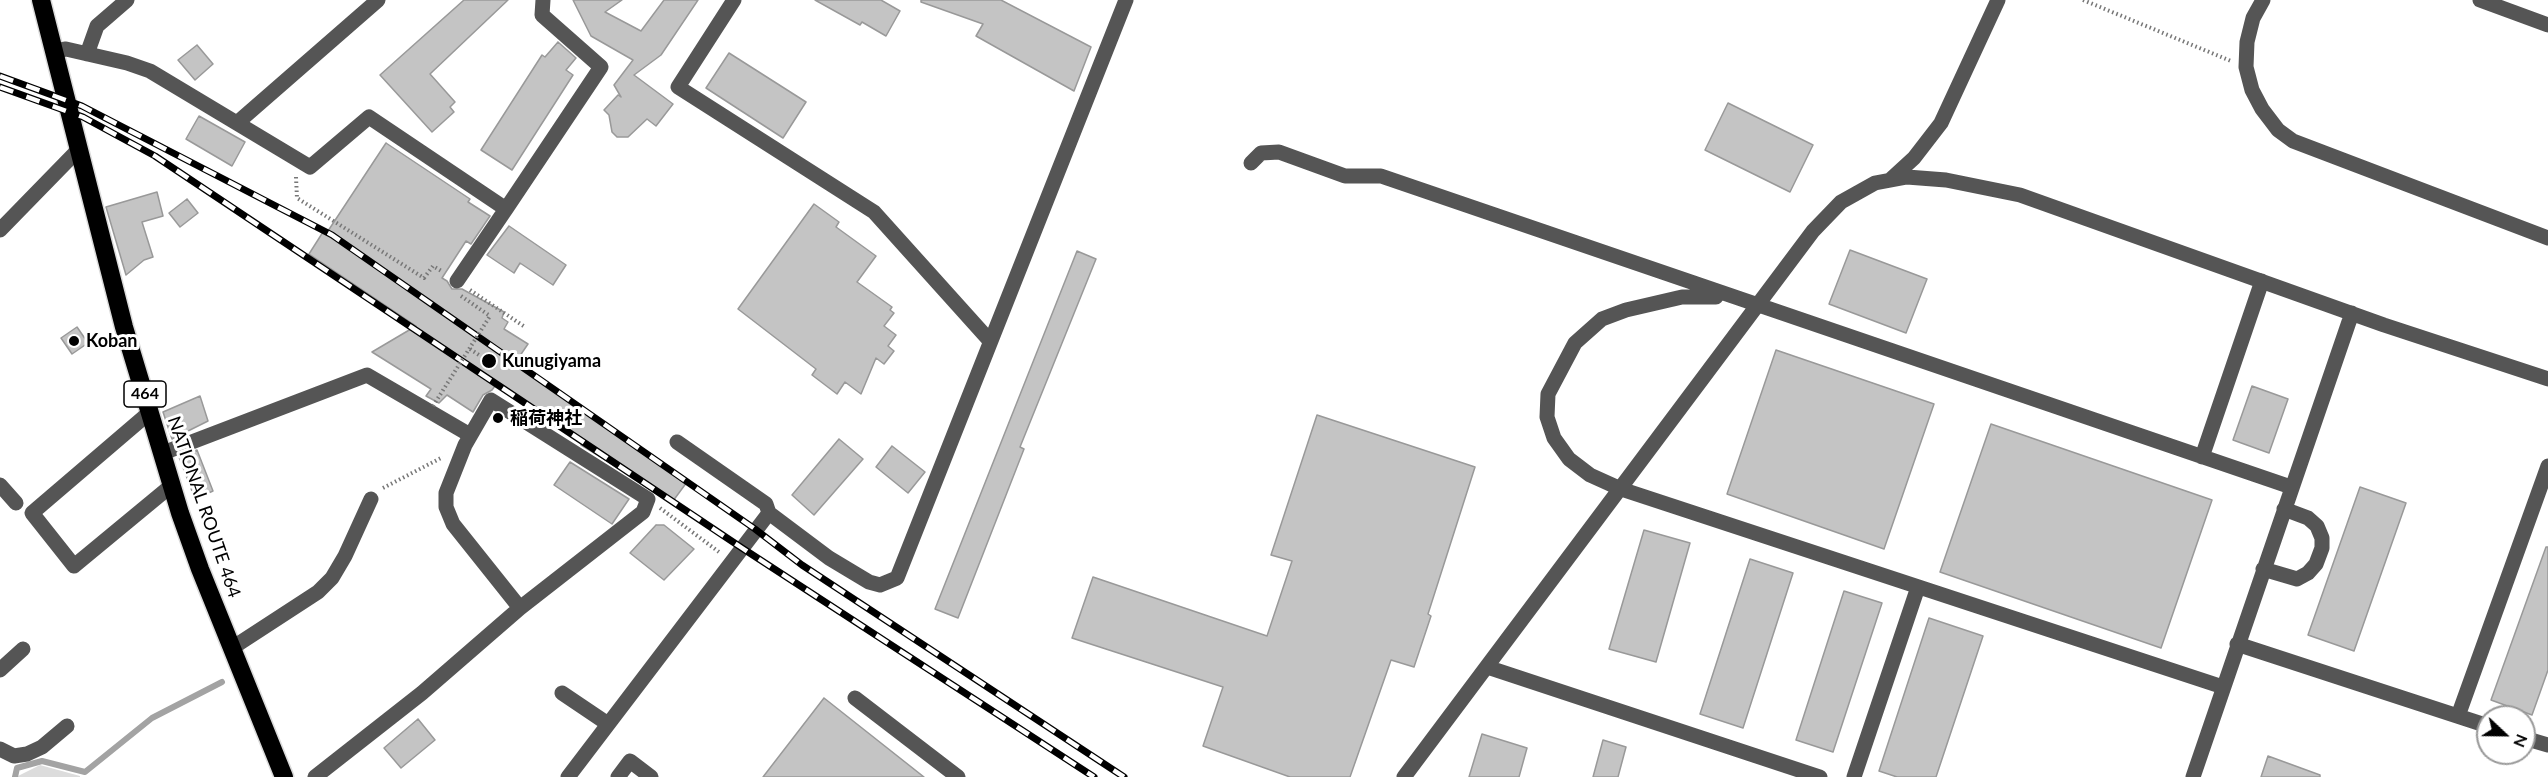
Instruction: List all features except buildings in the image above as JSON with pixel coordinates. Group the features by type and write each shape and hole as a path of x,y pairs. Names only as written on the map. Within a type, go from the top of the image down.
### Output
{"highway":[{"name":"NATIONAL ROUTE 464","path":"41,0 124,327 172,485 200,569 284,777"}],"street":[{"path":"87,54 98,26 127,0"},
{"path":"237,123 378,0"},
{"path":"456,287 602,67 542,15 543,0"},
{"path":"734,0 678,87 874,212 990,341"},
{"path":"677,442 766,504 769,513 829,558 869,582 880,585 897,578 1126,0"},
{"path":"1890,180 1914,158 1941,123 1998,0"},
{"path":"2263,0 2253,18 2247,42 2246,67 2252,90 2262,109 2278,130 2293,141 2548,238"},
{"path":"2480,0 2548,25"},
{"path":"55,51 66,49 150,71 310,167 369,117 506,209"},
{"path":"0,230 79,149"},
{"path":"1251,163 1261,153 1279,152 1345,176 1381,176 1728,297 2291,487"},
{"path":"1404,777 1813,231 1841,202 1858,190 1907,177 1946,180 2020,195 2548,380"},
{"path":"2202,457 2262,281"},
{"path":"1728,297 1682,297 1626,310 1602,319 1575,343 1548,394 1547,417 1554,438 1569,459 1590,475 1621,489 2223,687"},
{"path":"2193,777 2352,313"},
{"path":"163,453 367,375 467,440"},
{"path":"315,777 422,693 520,608 643,512 652,502 491,400 467,440 446,493 446,507 453,524 520,608"},
{"path":"150,412 32,513 74,566 172,485"},
{"path":"2458,716 2548,466"},
{"path":"0,484 16,503"},
{"path":"232,648 318,592 332,578 345,556 371,499"},
{"path":"2263,569 2297,579 2308,573 2316,564 2322,548 2322,538 2317,526 2308,518 2284,509"},
{"path":"568,777 769,513"},
{"path":"1854,777 1918,587"},
{"path":"2237,644 2476,722"},
{"path":"0,670 23,649"},
{"path":"1487,667 1820,777"},
{"path":"562,693 608,724"},
{"path":"855,698 958,777"},
{"path":"0,749 14,756 27,754 42,747 67,726"},
{"path":"618,777 630,761 651,777"}],"path":[{"path":"2083,0 2246,67"},
{"path":"295,158 297,198 424,278 433,266 490,316 433,406"},
{"path":"456,287 525,327"},
{"path":"470,349 479,355"},
{"path":"371,499 377,492 467,440"},
{"path":"652,502 731,562"}],"shaded area":[{"path":"40,765 80,776 80,777 16,777"}],"waterway":[{"path":"15,777 17,768 42,761 85,772 152,718 222,682"}],"railway":[{"path":"0,76 82,106 332,235 755,529 802,565 1124,777"},
{"path":"0,87 83,117 155,156 742,548 1094,777"}],"place":[{"name":"Koban","path":"74,341"},
{"name":"Kunugiyama","path":"489,361"},
{"name":"稲荷神社","path":"498,418"}]}
